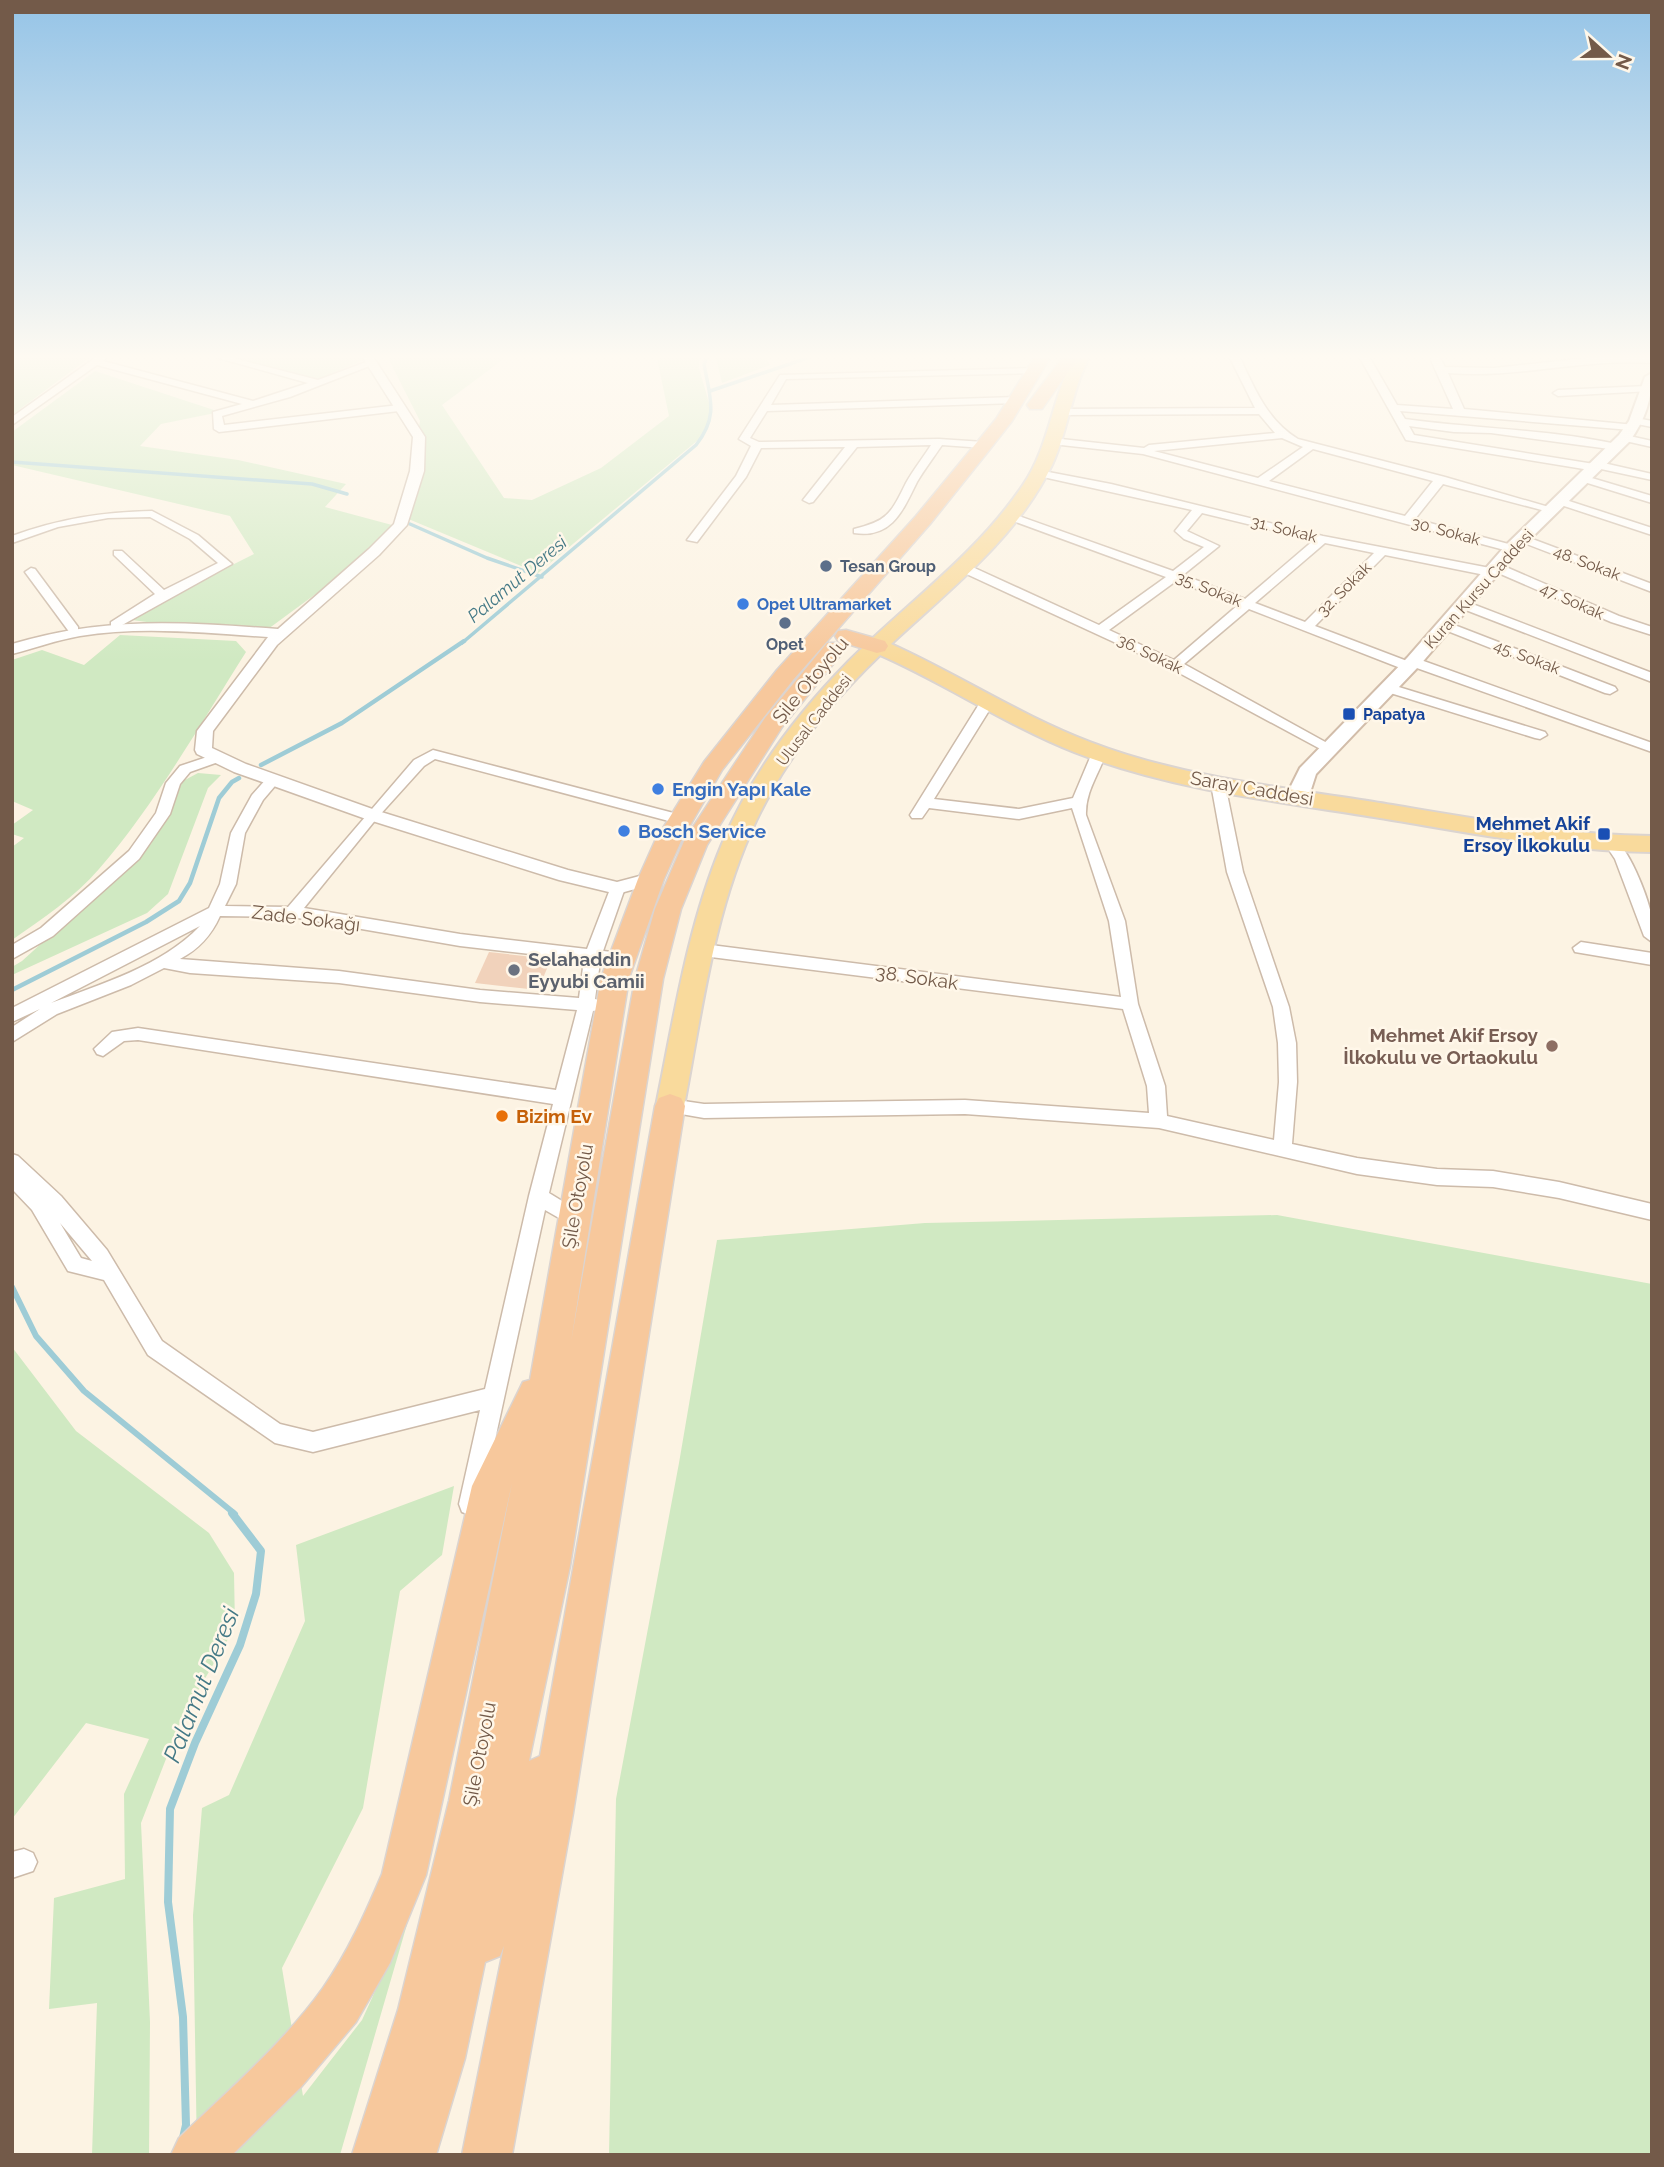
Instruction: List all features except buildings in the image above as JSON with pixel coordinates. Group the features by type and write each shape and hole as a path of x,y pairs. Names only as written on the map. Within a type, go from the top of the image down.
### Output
{"highway":[{"name":"Şile Otoyolu","path":"377,2155 421,2010 470,1801 523,1526 573,1218 598,1006 615,978 651,879 680,819 712,767 785,675 914,530 972,459"},
{"name":"Şile Otoyolu","path":"411,2155 441,2058 551,1566 649,979 668,909 694,845 734,779 773,723 994,459"},
{"path":"846,636 877,646"},
{"path":"487,2155 572,1696 609,1468 661,1179 670,1106"},
{"path":"196,2155 284,2070 339,2005 374,1947 404,1875 491,1486 550,1365"},
{"path":"441,2058 572,1696"}],"main road":[{"name":"Ulusal Caddesi","path":"670,1106 716,895 734,843 763,787 828,698 877,646 964,568 1009,516 1038,473 1044,459"},
{"name":"Kuran Kursu Caddesi","path":"1300,797 1300,788 1307,772 1389,688 1517,543 1605,459"},
{"name":"Saray Caddesi","path":"877,646 1046,730 1128,763 1218,784 1581,842 1652,844"}],"street":[{"path":"417,459 416,471 400,525 374,552 272,642 205,731 203,750 216,758 273,780 372,815 565,876 617,888 651,879"},
{"path":"693,540 740,477 750,459"},
{"path":"810,500 841,459"},
{"path":"858,531 878,527 889,520 903,504 912,481 927,459"},
{"name":"30. Sokak","path":"1172,459 1407,521 1517,543"},
{"path":"1260,482 1292,459"},
{"path":"1359,459 1557,506 1652,532"},
{"path":"1527,459 1593,471 1652,477"},
{"path":"1593,471 1652,500"},
{"name":"31. Sokak","path":"1038,473 1324,539 1493,570"},
{"path":"1407,521 1441,479"},
{"path":"1100,630 1213,546 1188,537 1181,531 1199,509"},
{"path":"12,540 56,524 108,515 152,514 194,537 226,564 163,595 115,625"},
{"name":"35. Sokak","path":"1009,516 1175,576 1306,628 1652,748"},
{"path":"1175,665 1324,539"},
{"name":"48. Sokak","path":"1517,543 1652,588"},
{"name":"32. Sokak","path":"1306,628 1383,550"},
{"path":"118,553 163,595"},
{"name":"36. Sokak","path":"964,568 1175,665 1331,749"},
{"name":"47. Sokak","path":"1493,570 1652,631"},
{"path":"31,572 74,630"},
{"path":"1462,604 1652,678"},
{"path":"12,649 74,630 115,625 155,625 282,634"},
{"name":"45. Sokak","path":"1444,625 1610,690"},
{"path":"1389,688 1540,735"},
{"path":"988,701 920,809 1019,814 1077,802"},
{"path":"1099,753 1093,773 1077,802 1079,815 1117,922 1130,1004 1156,1086 1159,1121"},
{"path":"292,912 372,815 419,763 433,754 680,819"},
{"path":"12,953 47,932 134,855 163,814 173,783 185,769 216,758"},
{"path":"12,1036 51,1010 125,981 186,950 206,930 216,911 228,884 238,833 257,798 273,780"},
{"path":"1218,784 1234,872 1281,1007 1288,1082 1282,1151"},
{"path":"1612,844 1622,858 1652,936"},
{"path":"466,1520 561,1098 598,1006 593,956 617,888"},
{"name":"Zade Sokağı","path":"12,1016 216,911 292,912 460,940 622,959"},
{"path":"1581,948 1652,959"},
{"name":"38. Sokak","path":"703,950 1130,1004"},
{"path":"163,962 190,967 339,977 480,996 598,1006"},
{"path":"103,1049 114,1038 126,1033 138,1034 561,1098"},
{"path":"670,1106 705,1111 965,1107 1159,1121 1357,1166 1437,1177 1493,1179 1532,1185 1652,1212"},
{"path":"12,1161 54,1202 100,1256 155,1348 275,1433 313,1442 492,1397"},
{"path":"12,1177 38,1205 75,1265 109,1273"},
{"path":"538,1196 573,1218"}],"green space":[{"path":"12,459 238,460 346,484 325,507 392,525 381,546 264,632 240,635 125,619 254,554 230,516 12,465"},
{"path":"413,459 478,459 504,498 532,500 601,468 613,459 675,459 538,573 406,518 405,508"},
{"path":"120,635 236,641 246,652 176,764 99,869 58,907 12,940 12,847 24,838 12,834 12,825 33,810 12,801 12,660 42,650 84,665"},
{"path":"198,773 221,775 208,788 168,894 147,913 12,975 12,967 22,961 151,844 183,781"},
{"path":"1277,1215 1652,1284 1652,2155 609,2155 616,1799 679,1463 717,1240 925,1223"},
{"path":"12,1347 76,1431 209,1533 234,1573 235,1627 182,1718 141,1823 150,2022 149,2155 92,2155 97,2003 49,2009 54,1898 125,1879 124,1794 149,1739 86,1723 12,1819"},
{"path":"454,1486 442,1555 400,1591 363,1808 282,1968 303,2096 362,2020 410,1914 340,2155 197,2155 193,1915 202,1808 229,1795 305,1621 296,1545"}],"waterway":[{"name":"Palamut Deresi","path":"541,577 679,459"},
{"path":"12,462 312,484 347,494"},
{"path":"410,524 487,558 541,577"},
{"name":"Palamut Deresi","path":"462,643 541,577"},
{"name":"Palamut Deresi","path":"261,765 342,723 464,641"},
{"name":"Palamut Deresi","path":"12,990 146,922 179,901 190,883 219,798 232,782 239,778"},
{"name":"Palamut Deresi","path":"12,1287 36,1336 84,1391 235,1514"},
{"name":"Palamut Deresi","path":"183,2138 186,2125 183,2017 168,1902 170,1809 195,1743 240,1645 256,1594 261,1551 232,1513"}],"place":[{"name":"Tesan Group","path":"826,566"},
{"name":"Opet Ultramarket","path":"743,604"},
{"name":"Opet","path":"785,623"},
{"name":"Papatya","path":"1349,714"},
{"name":"Engin Yapı Kale","path":"658,789"},
{"name":"Bosch Service","path":"624,831"},
{"name":"Mehmet Akif Ersoy İlkokulu","path":"1604,834"},
{"name":"Selahaddin Eyyubi Camii","path":"514,970"},
{"name":"Mehmet Akif Ersoy İlkokulu ve Ortaokulu","path":"1552,1046"},
{"name":"Bizim Ev","path":"502,1116"}]}
